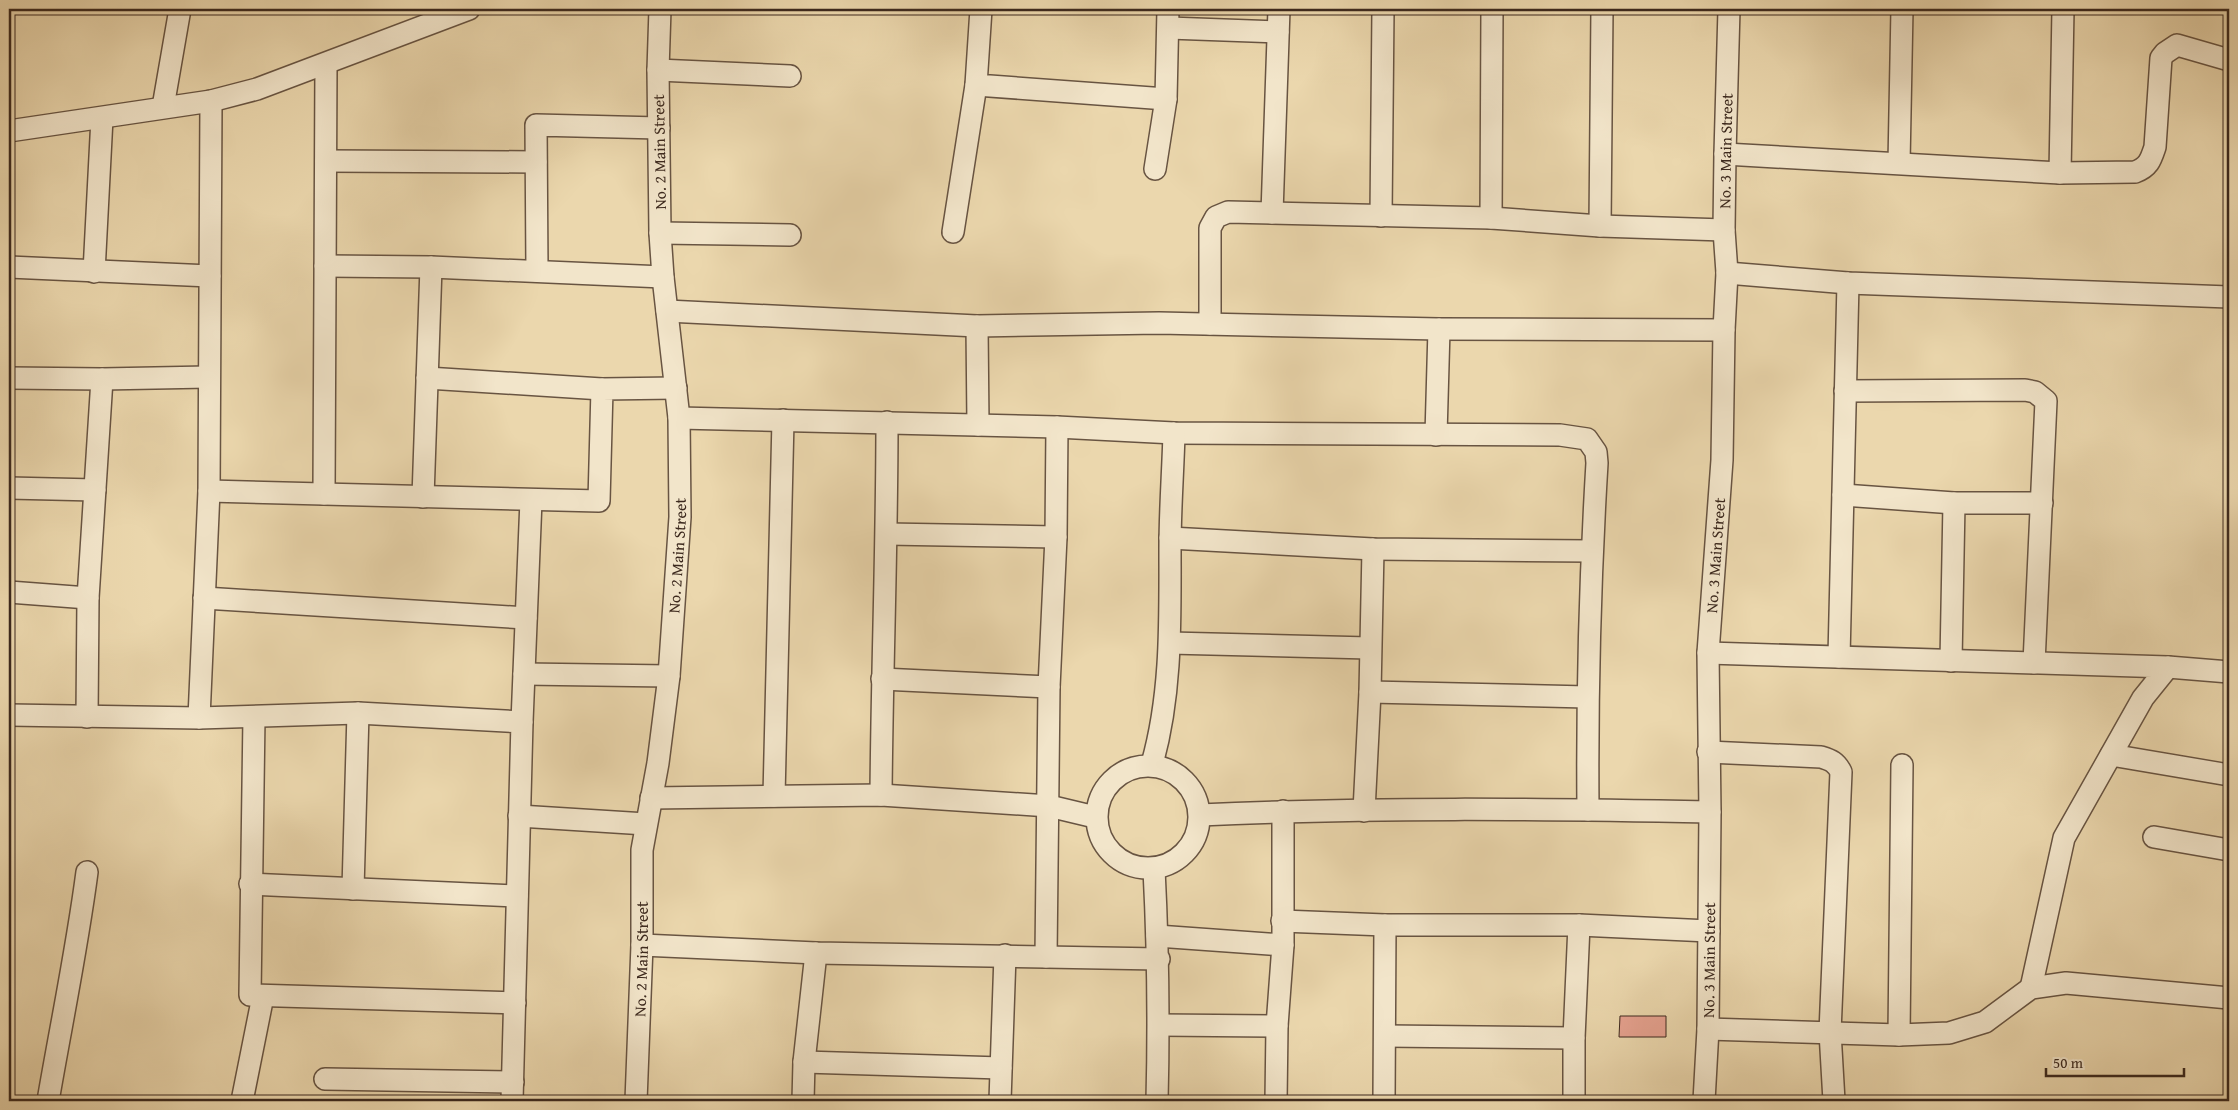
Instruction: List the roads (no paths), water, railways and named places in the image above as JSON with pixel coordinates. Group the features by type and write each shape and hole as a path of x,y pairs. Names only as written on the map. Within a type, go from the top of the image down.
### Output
{"street":[{"path":"163,107 180,9"},
{"path":"9,131 212,100 257,89 469,9"},
{"name":"No. 2 Main Street","path":"636,1101 642,944 642,850 658,763 669,676 680,516 679,418 663,277 660,233 658,70 660,9"},
{"path":"953,232 976,84 981,9"},
{"path":"1272,213 1279,9"},
{"path":"1381,216 1383,9"},
{"path":"1491,218 1492,9"},
{"path":"1600,226 1602,9"},
{"name":"No. 3 Main Street","path":"1704,1101 1708,1029 1709,931 1708,654 1722,460 1727,273 1724,230 1724,154 1729,9"},
{"path":"1899,163 1902,9"},
{"path":"2060,172 2063,9"},
{"path":"1155,169 1166,99 1169,18 1278,32"},
{"path":"1724,154 2060,172 2136,172 2145,169 2151,160 2155,147 2161,58 2165,53 2177,45 2229,60"},
{"path":"324,494 326,64"},
{"path":"658,70 790,76"},
{"path":"976,84 1166,99"},
{"path":"199,718 209,491 208,377 212,100"},
{"path":"94,272 102,118"},
{"path":"537,272 536,125 659,128"},
{"path":"326,160 536,162"},
{"path":"1210,324 1210,228 1216,217 1228,212 1491,218 1600,226 1724,230"},
{"path":"660,233 790,235"},
{"path":"325,266 431,267 663,277"},
{"path":"9,267 210,276"},
{"path":"423,497 431,267"},
{"path":"1727,273 1848,283 2229,297"},
{"path":"1839,657 1848,283"},
{"path":"667,311 977,326 1210,324 1724,330"},
{"path":"977,326 978,425"},
{"path":"1436,436 1439,328"},
{"path":"9,378 208,377"},
{"path":"427,378 602,389 676,388"},
{"path":"87,717 88,598 102,379"},
{"path":"209,491 599,501 602,389"},
{"path":"1845,391 2035,392 2046,401 2034,663"},
{"path":"679,418 1057,427 1174,433 1436,436 1560,435 1587,439 1596,452 1597,463 1591,551 1587,697 1588,810"},
{"path":"774,796 783,420"},
{"path":"882,796 882,679 887,534 887,422"},
{"path":"1046,957 1049,687 1056,537 1057,427"},
{"path":"1152,764 1165,708 1170,643 1170,538 1174,433"},
{"path":"9,488 95,490"},
{"path":"1843,495 1954,503 2042,502"},
{"path":"325,1079 512,1091 522,722 531,500"},
{"path":"1951,661 1954,503"},
{"path":"887,534 1056,537"},
{"path":"1170,538 1373,548 1591,551"},
{"path":"1364,811 1370,692 1369,648 1373,548"},
{"path":"9,592 88,598"},
{"path":"204,598 526,618"},
{"path":"1170,643 1369,648"},
{"path":"1708,654 2168,667 2229,672"},
{"path":"2031,988 2064,838 2143,698 2168,667"},
{"path":"524,674 669,676"},
{"path":"882,679 1049,687"},
{"path":"1370,692 1587,697"},
{"path":"9,715 199,718 358,713 522,722"},
{"path":"354,889 358,713"},
{"path":"254,717 250,884 250,995 515,1003"},
{"path":"1708,752 1821,757 1838,765 1841,782 1830,1032 1834,1101"},
{"path":"2111,755 2229,775"},
{"path":"1152,764 1180,775 1197,800 1200,815 1198,831 1182,856 1154,869 1125,864 1103,845 1095,817 1103,789 1124,769 1152,764"},
{"path":"1899,1035 1902,766"},
{"path":"651,798 882,796 1049,806 1095,817"},
{"path":"1200,815 1283,811 1588,810 1710,812"},
{"path":"1276,1101 1277,1026 1283,945 1283,811"},
{"path":"519,816 646,824"},
{"path":"2154,837 2229,850"},
{"path":"1154,869 1159,959 1156,1101"},
{"path":"48,1101 63,1009 79,934 87,872"},
{"path":"250,884 517,896"},
{"path":"1282,922 1385,925 1579,925 1709,931"},
{"path":"1384,1101 1385,925"},
{"path":"1574,1101 1574,1038 1579,925"},
{"path":"1158,936 1283,945"},
{"path":"642,944 816,953 1159,959"},
{"path":"803,1101 804,1062 816,953"},
{"path":"1000,1101 1005,955"},
{"path":"1708,1029 1899,1035 1949,1033 1985,1022 2031,988 2066,983 2229,998"},
{"path":"242,1101 262,996"},
{"path":"1159,1025 1277,1026"},
{"path":"1384,1036 1574,1038"},
{"path":"804,1062 1001,1068"}]}
